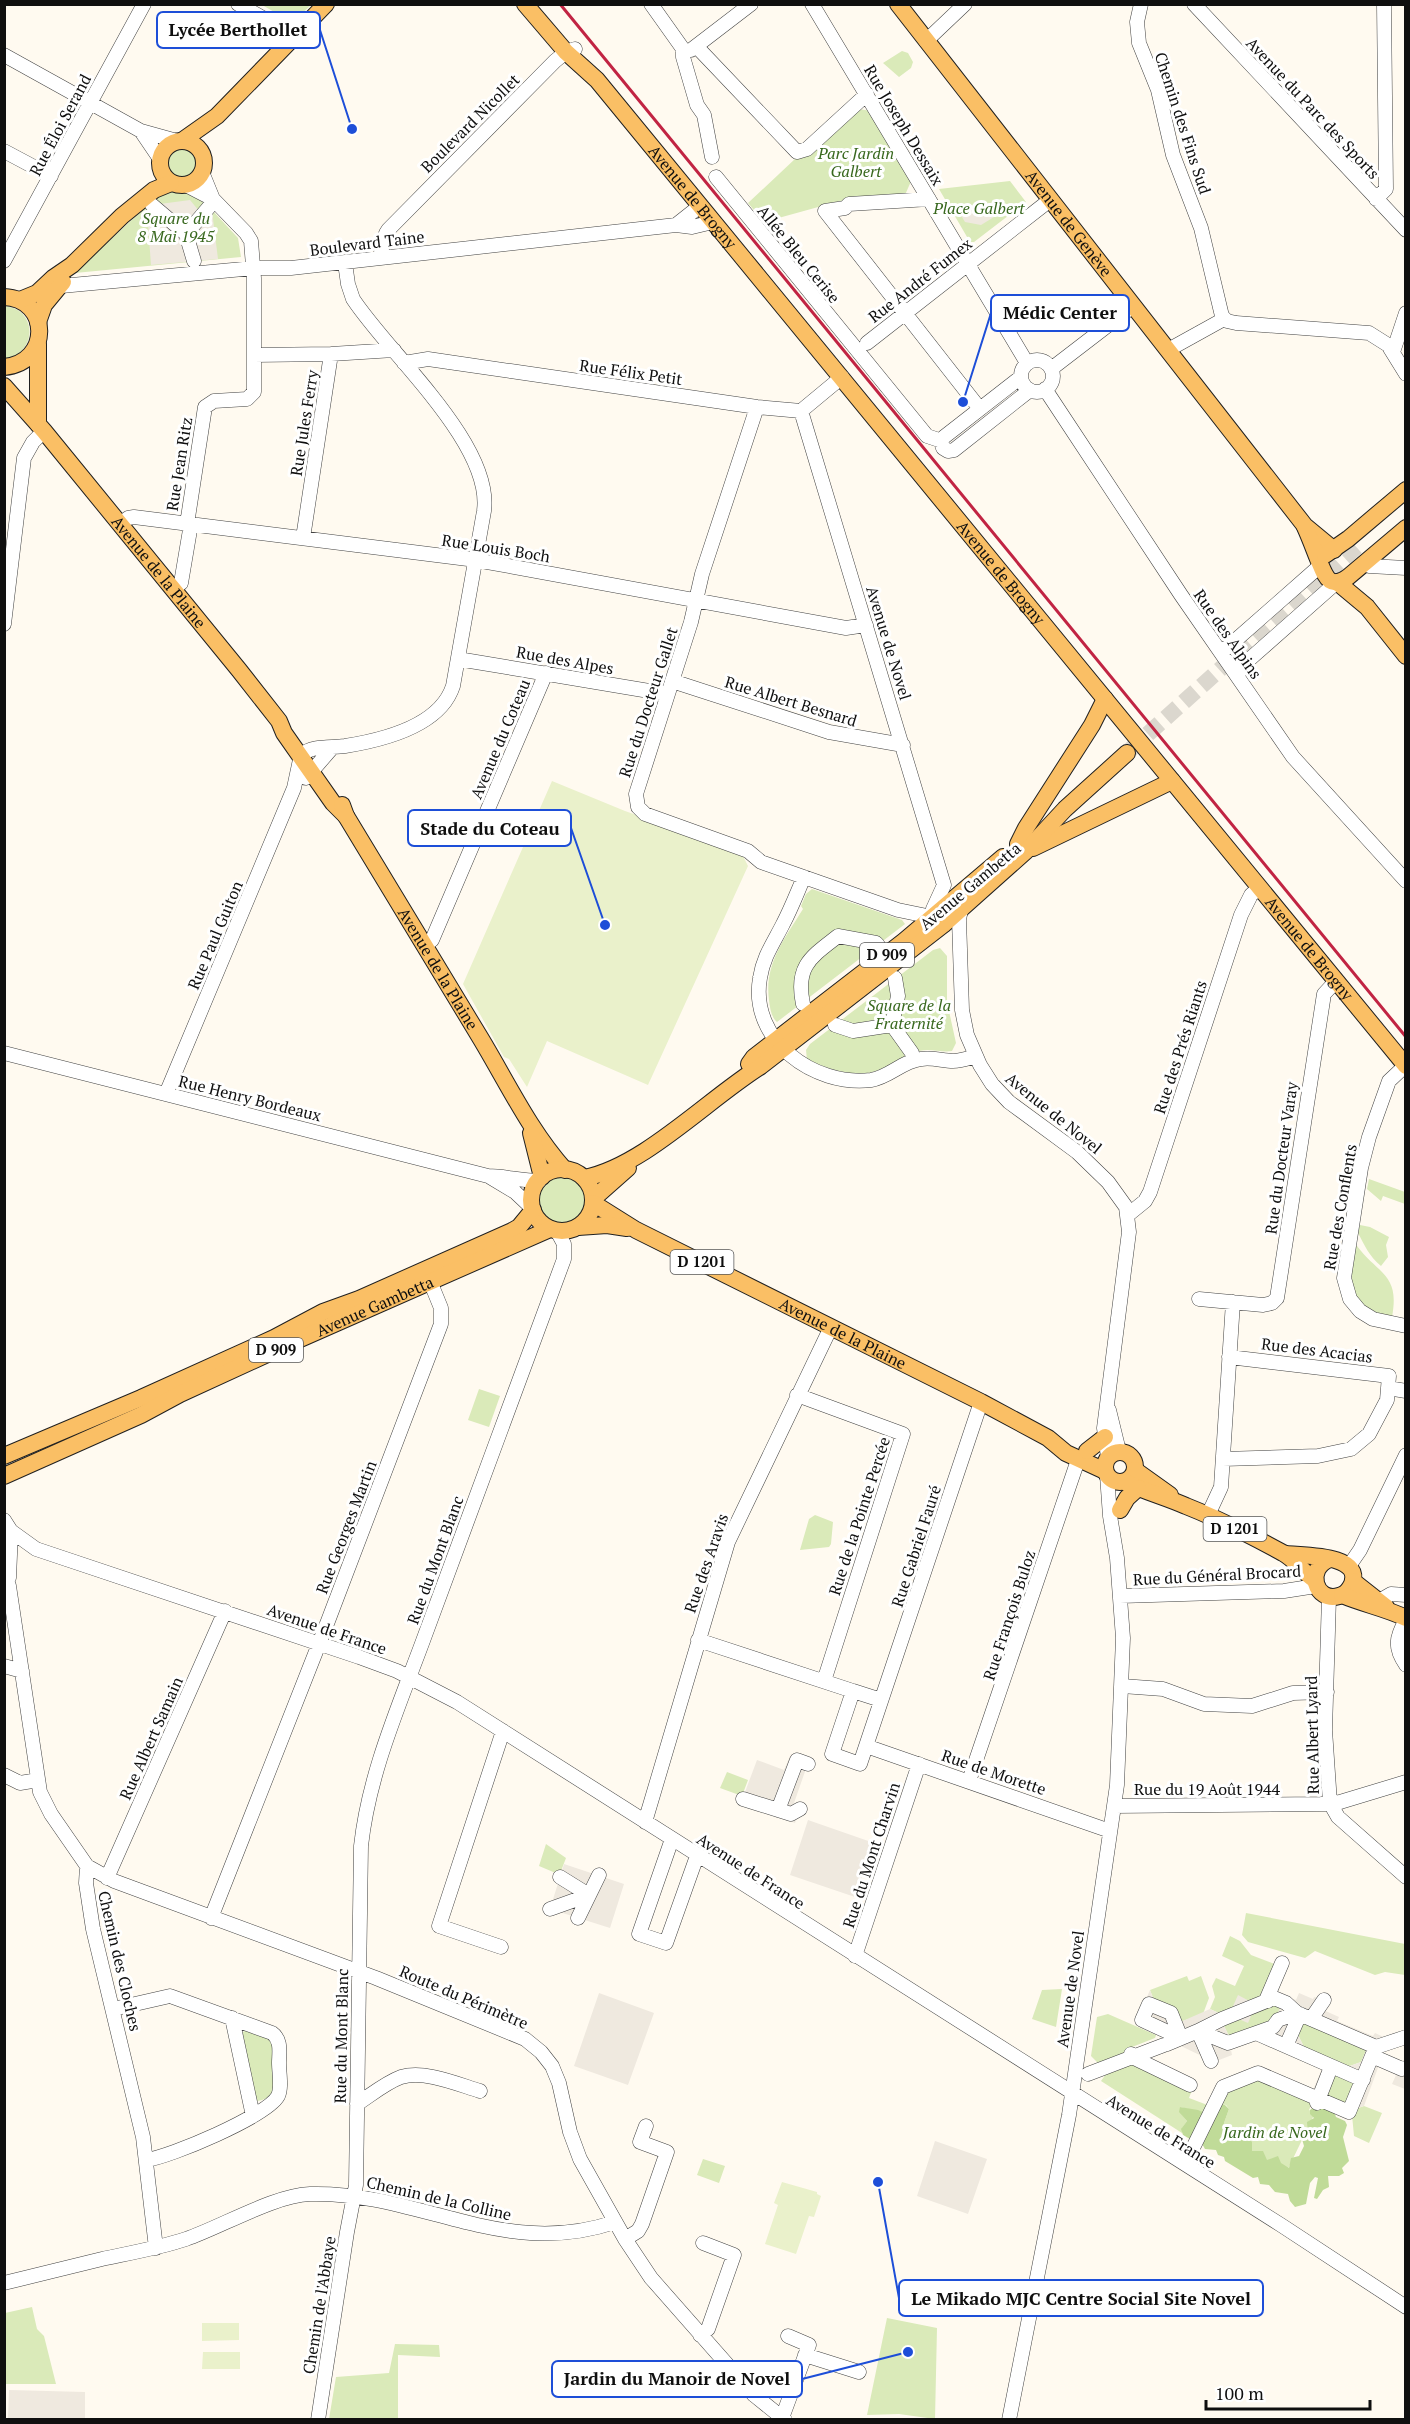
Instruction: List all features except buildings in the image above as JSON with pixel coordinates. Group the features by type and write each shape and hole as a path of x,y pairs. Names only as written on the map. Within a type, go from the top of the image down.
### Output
{"main road":[{"path":"122,216 132,197 159,162 168,145 180,141 217,116 326,4"},
{"name":"Avenue de Brogny","path":"525,4 597,80 1405,1066"},
{"name":"Avenue de Brogny","path":"537,4 570,50"},
{"name":"Avenue de Genève","path":"898,4 1305,526 1334,550"},
{"path":"12,299 37,293 53,278 72,266 122,216 154,190 197,179 217,116"},
{"path":"180,141 198,147 203,164"},
{"path":"159,162 162,173 178,184"},
{"path":"41,428 38,322 44,305 61,286 72,266"},
{"path":"12,299 33,312 38,322"},
{"path":"4,367 24,361 33,352 38,341"},
{"name":"Avenue de la Plaine","path":"4,386 174,589 279,721 284,733 315,768 333,803 346,816 528,1123 565,1170"},
{"path":"1406,490 1334,550 1323,556 1321,565 1325,577 1337,582 1367,607 1406,656"},
{"path":"1361,543 1406,504"},
{"name":"Avenue de Genève","path":"1305,526 1321,565"},
{"path":"1337,582 1345,580 1406,528"},
{"path":"1334,550 1343,550 1350,556 1353,563 1352,573 1367,607"},
{"path":"1105,699 1092,725 1026,828 1022,847 1046,844 1172,781"},
{"path":"1092,725 1102,720 1121,718"},
{"name":"Avenue Gambetta","path":"780,1044 960,910 1022,847 1127,753"},
{"name":"Avenue Gambetta","path":"584,1178 609,1172 649,1148 739,1080 965,889 1022,847"},
{"name":"Avenue de la Plaine","path":"528,1123 540,1179"},
{"name":"Avenue Gambetta","path":"593,1201 649,1148"},
{"path":"565,1170 577,1173 584,1178 591,1190 593,1201 586,1219 578,1227 554,1230 541,1222 533,1209 532,1196 540,1179 554,1171 565,1170"},
{"name":"Avenue de la Plaine","path":"593,1201 636,1230 981,1402 1048,1438 1066,1454 1082,1455 1109,1463 1114,1481 1130,1480"},
{"name":"Avenue Gambetta","path":"4,1456 274,1338 310,1318 359,1299 512,1231 519,1227 533,1209"},
{"name":"Avenue de la Plaine","path":"578,1227 607,1225 636,1230"},
{"name":"Avenue Gambetta","path":"4,1476 430,1281 554,1230"},
{"path":"1082,1455 1105,1437"},
{"path":"4,1467 24,1449"},
{"path":"1109,1463 1132,1457 1127,1498 1120,1510"},
{"name":"D 1201","path":"1130,1480 1208,1515 1286,1554 1330,1559"},
{"name":"D 1201","path":"1286,1554 1300,1569 1326,1589"},
{"path":"1379,1606 1340,1560 1330,1559 1317,1569 1326,1589 1379,1606 1406,1619"},
{"path":"1326,1589 1347,1592 1351,1573"}],"street":[{"name":"Rue Éloi Serand","path":"4,261 144,4"},
{"path":"238,4 295,36"},
{"path":"651,4 690,48 797,152 807,149 867,94"},
{"path":"712,157 704,115 697,105 683,57 690,48 751,4"},
{"path":"926,41 965,4"},
{"name":"Chemin des Fins Sud","path":"1141,4 1137,22 1139,43 1158,90 1173,155 1201,228 1218,309 1224,319"},
{"path":"1376,199 1386,189 1384,4"},
{"name":"Rue Joseph Dessaix","path":"818,6 867,94 1027,363"},
{"name":"Avenue du Parc des Sports","path":"1193,6 1406,230"},
{"name":"Boulevard Nicollet","path":"379,258 383,250 385,233 570,50"},
{"path":"4,55 141,131 180,141"},
{"path":"141,131 159,162"},
{"path":"4,151 51,176"},
{"path":"203,164 211,203"},
{"name":"Allée Bleu Cerise","path":"716,177 862,347 927,436 942,441"},
{"path":"178,184 211,203 249,237 253,247 254,268"},
{"path":"929,199 911,201 905,198 849,204 845,208 825,211 980,409"},
{"name":"Rue André Fumex","path":"862,347 1050,200"},
{"path":"186,234 211,203"},
{"path":"152,205 186,234 195,261"},
{"path":"676,225 700,206"},
{"name":"Boulevard Taine","path":"61,286 254,268 291,268 345,263 676,225 692,227 713,222"},
{"path":"392,226 393,244 402,256"},
{"path":"304,753 383,737 422,721 444,704 451,692 485,506 478,467 462,438 353,299 345,263"},
{"name":"Rue Jean Ritz","path":"174,589 181,583 206,407 214,401 247,399 254,392 254,268"},
{"path":"1051,369 1133,306"},
{"path":"1393,352 1406,313"},
{"path":"1168,350 1224,319 1236,323 1362,332 1384,341 1406,374"},
{"path":"331,354 394,350"},
{"name":"Rue Jules Ferry","path":"254,355 331,354 303,538"},
{"name":"Rue Félix Petit","path":"404,363 428,359 757,407 801,411"},
{"path":"1021,377 944,436 942,441 946,450 954,450 1038,390 1052,380 1051,369 1041,360 1027,363 1022,370 1021,377 1025,386 1038,390"},
{"path":"801,411 842,377"},
{"name":"Rue des Alpins","path":"1038,390 1300,766 1406,881"},
{"name":"Rue du Docteur Gallet","path":"757,407 702,574 636,794 638,807 645,813 748,851 761,862 898,910 932,917"},
{"name":"Avenue de Novel","path":"801,411 944,885"},
{"path":"4,624 24,458 41,428"},
{"name":"Rue Louis Boch","path":"120,524 134,517 476,560 846,628 866,625"},
{"path":"1366,562 1370,566 1406,568"},
{"path":"1229,664 1321,565"},
{"path":"1229,664 1243,665 1337,582"},
{"name":"Rue des Alpes","path":"458,658 546,674 669,688"},
{"name":"Avenue du Coteau","path":"424,945 432,940 546,674"},
{"name":"Rue Albert Besnard","path":"669,688 829,732 903,745"},
{"name":"Rue Paul Guiton","path":"294,788 332,748"},
{"name":"Rue Paul Guiton","path":"166,1094 294,788 304,753"},
{"path":"804,878 784,923 770,944 760,975 761,1010 780,1044 790,1056 828,1077 850,1080 879,1078 907,1062 923,1058 956,1061 976,1056"},
{"path":"932,917 933,909 944,885 965,889"},
{"name":"Rue des Prés Riants","path":"1128,1214 1145,1201 1150,1192 1241,915 1251,895 1259,888"},
{"name":"Rue du Docteur Gallet","path":"898,910 917,930"},
{"name":"Avenue de Novel","path":"960,910 962,1010 967,1035 985,1074 1001,1095 1088,1162 1117,1193 1128,1214 1129,1232 1104,1428 1109,1463"},
{"path":"803,1004 802,973 808,959 838,936 879,945"},
{"path":"896,978 898,996 892,1025 912,1053"},
{"name":"Rue du Docteur Varay","path":"1199,1299 1268,1305 1275,1300 1278,1294 1324,994 1336,981"},
{"path":"835,1025 854,1031 892,1025"},
{"name":"Rue Henry Bordeaux","path":"4,1053 488,1176 524,1181 540,1179"},
{"name":"Rue des Conflents","path":"1405,1066 1389,1081 1365,1152 1344,1278 1350,1299 1360,1311 1373,1319 1406,1326"},
{"name":"Rue Henry Bordeaux","path":"488,1176 515,1192 533,1209"},
{"name":"Rue du Mont Blanc","path":"354,2195 361,1846 365,1812 373,1781 410,1677 564,1259 564,1244 554,1230"},
{"name":"Rue Georges Martin","path":"211,1918 441,1324 441,1308 430,1281"},
{"path":"1208,1515 1221,1491 1233,1302"},
{"name":"Rue des Aravis","path":"645,1822 730,1536 831,1327"},
{"name":"Rue des Acacias","path":"1229,1357 1389,1376 1389,1388 1406,1391"},
{"path":"1223,1459 1318,1456 1351,1449 1369,1434 1387,1400 1389,1388"},
{"name":"Rue de la Pointe Percée","path":"797,1395 903,1434 824,1681"},
{"name":"Rue Gabriel Fauré","path":"881,1700 981,1402"},
{"name":"Avenue de Novel","path":"1009,2420 1071,2094 1114,1806 1123,1638 1117,1558 1110,1516 1108,1408"},
{"name":"Rue François Buloz","path":"969,1781 1082,1455"},
{"path":"1351,1573 1406,1455"},
{"name":"Avenue de Novel","path":"1117,1558 1120,1510"},
{"path":"7,1534 9,1586 38,1780 46,1806 87,1866"},
{"name":"Avenue de France","path":"7,1534 36,1549 319,1643 410,1677 457,1702 1406,2307"},
{"path":"4,1570 9,1586"},
{"name":"Rue du Général Brocard","path":"1120,1596 1326,1589"},
{"name":"Rue Albert Lyard","path":"1326,1589 1325,1730 1330,1803 1338,1817 1406,1876"},
{"path":"1379,1606 1391,1594 1406,1595"},
{"name":"Rue Albert Samain","path":"107,1878 225,1611"},
{"path":"1406,1619 1397,1641 1399,1653 1406,1665"},
{"path":"698,1640 881,1700 860,1764 832,1754 853,1691"},
{"path":"4,1666 22,1671"},
{"path":"1122,1686 1158,1688 1200,1704 1219,1705 1257,1706 1293,1693 1327,1692"},
{"path":"501,1947 439,1926 503,1731"},
{"name":"Rue de Morette","path":"866,1746 1110,1831"},
{"path":"778,1810 797,1760 808,1764"},
{"name":"Rue du Mont Charvin","path":"855,1956 919,1764"},
{"path":"4,1775 18,1782 38,1780"},
{"name":"Rue du 19 Août 1944","path":"1114,1806 1330,1803 1406,1782"},
{"path":"743,1799 791,1814 800,1809"},
{"path":"672,1839 639,1934 666,1943 697,1856"},
{"name":"Route du Périmètre","path":"87,1866 107,1878 517,2034 541,2052 552,2066 559,2083 570,2132 580,2159 625,2240 651,2278 700,2335 754,2395 783,2419"},
{"name":"Chemin des Cloches","path":"87,1866 86,1883 93,1929 136,2104 146,2160 156,2248"},
{"path":"578,1918 598,1875"},
{"path":"560,1877 589,1895"},
{"path":"550,1909 589,1895"},
{"path":"1268,2001 1267,1998 1282,1963"},
{"path":"113,2009 170,1996 272,2034 279,2041 279,2095 253,2116 165,2156 146,2160"},
{"path":"1088,2074 1131,2055 1165,2045 1198,2031 1209,2017 1274,1998 1402,2069 1406,2068"},
{"path":"1279,2045 1303,2015 1324,2000"},
{"path":"1149,2004 1169,2010 1181,2038 1139,2021 1149,2004"},
{"path":"1198,2031 1228,2043 1250,2038 1273,2028 1278,2020 1303,2015"},
{"path":"232,2018 253,2116"},
{"path":"1198,2031 1211,2061"},
{"path":"1185,2164 1223,2087 1258,2073 1317,2101 1350,2113 1374,2052 1403,2036"},
{"path":"1250,2038 1279,2045 1363,2080"},
{"path":"1131,2055 1190,2085"},
{"path":"1317,2101 1328,2081 1331,2067"},
{"path":"357,2104 394,2080 411,2075 480,2091"},
{"path":"625,2240 640,2228 667,2152 640,2142 646,2126"},
{"name":"Chemin de la Colline","path":"4,2283 156,2248 186,2239 295,2197 309,2194 375,2198 521,2234 566,2232 615,2222"},
{"name":"Chemin de l'Abbaye","path":"318,2420 346,2232 354,2195"},
{"path":"700,2335 708,2329 734,2254 703,2242"},
{"path":"783,2419 809,2345 788,2336"},
{"path":"805,2355 859,2372"}],"green space":[{"path":"262,5 311,5 298,16 288,18"},
{"path":"902,51 908,53 913,62 911,68 899,77 883,63"},
{"name":"Parc Jardin Galbert","path":"859,109 871,111 912,179 905,195 840,201 764,222 748,203 796,158 807,156"},
{"path":"183,148 194,153 199,164 194,175 183,180 172,175 167,164 172,153"},
{"name":"Place Galbert","path":"1010,181 1026,202 974,242 970,242 939,189"},
{"name":"Square du 8 Mai 1945","path":"190,192 199,196 238,238 241,257 75,273 161,193"},
{"path":"4,306 23,314 30,330 24,348 7,358 4,358"},
{"path":"552,781 625,811 741,852 748,866 648,1085 547,1041 527,1087 509,1059 504,1057 463,984"},
{"name":"Square de la Fraternité","path":"812,889 902,920 905,924 777,1022 772,1015 768,987 773,963 783,941 803,909 801,906 806,894"},
{"name":"Square de la Fraternité","path":"940,948 947,956 947,1002 956,1043 952,1051 919,1051 881,1069 863,1074 844,1072 807,1060 806,1050 810,1044 933,950"},
{"path":"562,1177 571,1178 579,1183 584,1191 584,1209 579,1217 571,1222 562,1223 553,1222 545,1217 540,1209 539,1200 540,1191 545,1183 553,1178"},
{"path":"1369,1179 1405,1192 1405,1204 1383,1196 1381,1201 1367,1189"},
{"path":"1360,1225 1370,1227 1389,1237 1386,1245 1388,1257 1381,1266 1370,1255 1358,1233"},
{"path":"1354,1246 1357,1246 1390,1283 1394,1303 1392,1317 1366,1307 1354,1292 1352,1272"},
{"path":"479,1389 500,1396 489,1427 468,1420"},
{"path":"815,1515 833,1522 831,1544 829,1547 800,1550 809,1519"},
{"path":"727,1772 748,1780 742,1796 720,1788"},
{"path":"546,1844 566,1858 558,1874 539,1866"},
{"path":"1246,1913 1405,1944 1405,1975 1385,1972 1375,1975 1315,1951 1305,1958 1248,1942 1242,1935"},
{"path":"1230,1936 1240,1941 1251,1955 1277,1965 1263,2000 1223,2015 1210,2009 1215,1997 1212,1986 1216,1978 1235,1986 1244,1966 1222,1956"},
{"path":"1187,1976 1189,1981 1201,1976 1209,1998 1203,2014 1177,2023 1155,2003 1150,1990"},
{"path":"1062,1989 1056,2027 1032,2019 1042,1990"},
{"path":"1282,2003 1275,2020 1229,2036 1222,2022 1254,2009"},
{"path":"1108,2014 1156,2035 1155,2038 1127,2049 1128,2053 1098,2063 1091,2056 1097,2017"},
{"path":"1302,2020 1367,2048 1361,2062 1344,2068 1306,2051 1297,2033"},
{"path":"246,2030 274,2041 274,2092 259,2101 256,2101 239,2035"},
{"path":"1132,2064 1192,2090 1189,2098 1210,2106 1204,2113 1180,2107 1187,2121 1182,2128 1182,2133 1101,2081 1106,2074"},
{"path":"1338,2073 1353,2080 1356,2087 1349,2101 1342,2104 1329,2099 1325,2093 1332,2076"},
{"name":"Jardin de Novel","path":"1261,2078 1313,2101 1309,2110 1315,2113 1287,2171 1230,2143 1234,2131 1230,2132 1224,2123 1229,2109 1222,2104 1228,2090"},
{"path":"1222,2104 1229,2109 1224,2123 1228,2130 1242,2131 1252,2142 1252,2151 1263,2151 1267,2160 1278,2156 1281,2163 1289,2168 1291,2158 1299,2156 1304,2146 1302,2139 1308,2133 1307,2122 1314,2118 1310,2110 1314,2107 1318,2111 1321,2107 1333,2109 1336,2117 1345,2121 1347,2125 1343,2137 1349,2161 1342,2168 1344,2173 1339,2176 1328,2176 1329,2187 1323,2190 1317,2199 1314,2198 1318,2178 1315,2177 1310,2183 1306,2204 1295,2207 1288,2194 1275,2192 1269,2185 1260,2184 1258,2177 1253,2178 1225,2161 1216,2150 1205,2149 1200,2140 1190,2139 1183,2135 1181,2129 1187,2121 1179,2112 1180,2107 1198,2110 1209,2115"},
{"path":"1364,2106 1382,2113 1369,2143 1354,2136 1352,2115 1355,2109"},
{"path":"703,2159 725,2166 719,2183 697,2175"},
{"path":"782,2182 817,2192 821,2196 814,2217 809,2216 796,2254 765,2244 778,2205 774,2203"},
{"path":"32,2307 37,2329 44,2336 56,2384 6,2384 5,2313"},
{"path":"887,2318 937,2328 935,2419 899,2414 867,2415"},
{"path":"202,2323 239,2323 239,2340 202,2341"},
{"path":"395,2344 439,2345 440,2357 398,2355 398,2419 329,2419 336,2377 389,2373"},
{"path":"203,2352 240,2352 240,2369 202,2369"}],"shaded area":[{"path":"190,200 199,211 212,211 218,259 151,265 147,210 152,205"},
{"path":"998,202 994,217 981,225 965,222 958,207"},
{"path":"791,1754 809,1760 793,1806 800,1809 795,1823 786,1820 787,1817 742,1800 757,1760 784,1770"},
{"path":"808,1820 874,1843 855,1897 790,1875"},
{"path":"564,1864 624,1884 610,1928 550,1909"},
{"path":"1150,1990 1155,2003 1172,2010 1178,2023 1210,2009 1223,2015 1230,2013 1238,1995 1255,2004 1278,1993 1296,2000 1299,1993 1313,1999 1314,1997 1324,2000 1321,2009 1339,2017 1337,2021 1373,2036 1375,2033 1388,2039 1405,2032 1405,2042 1404,2040 1386,2047 1381,2054 1401,2063 1405,2062 1405,2089 1392,2084 1397,2073 1379,2065 1364,2106 1355,2109 1352,2115 1347,2115 1309,2099 1323,2067 1259,2039 1231,2050 1232,2055 1214,2062 1181,2046 1169,2051 1163,2037 1135,2025","holes":["1275,2001 1282,2003 1275,2020 1229,2036 1222,2022 1234,2017 1248,2023 1254,2009","1302,2020 1367,2048 1361,2062 1344,2068 1306,2051 1297,2033","1338,2073 1353,2080 1356,2087 1349,2101 1342,2104 1329,2099 1325,2093 1332,2076"]},
{"path":"599,1993 654,2013 628,2085 574,2066"},
{"path":"935,2141 987,2159 968,2214 917,2196"},
{"path":"9,2390 85,2392 85,2419 8,2419"}],"tunnel":[{"path":"1130,750 1361,543"}],"railway":[{"path":"560,4 1406,1037"}],"place":[{"name":"Lycée Berthollet","path":"352,129"},
{"name":"Médic Center","path":"963,402"},
{"name":"Stade du Coteau","path":"605,925"},
{"name":"Le Mikado MJC Centre Social Site Novel","path":"878,2182"},
{"name":"Jardin du Manoir de Novel","path":"908,2352"}]}
